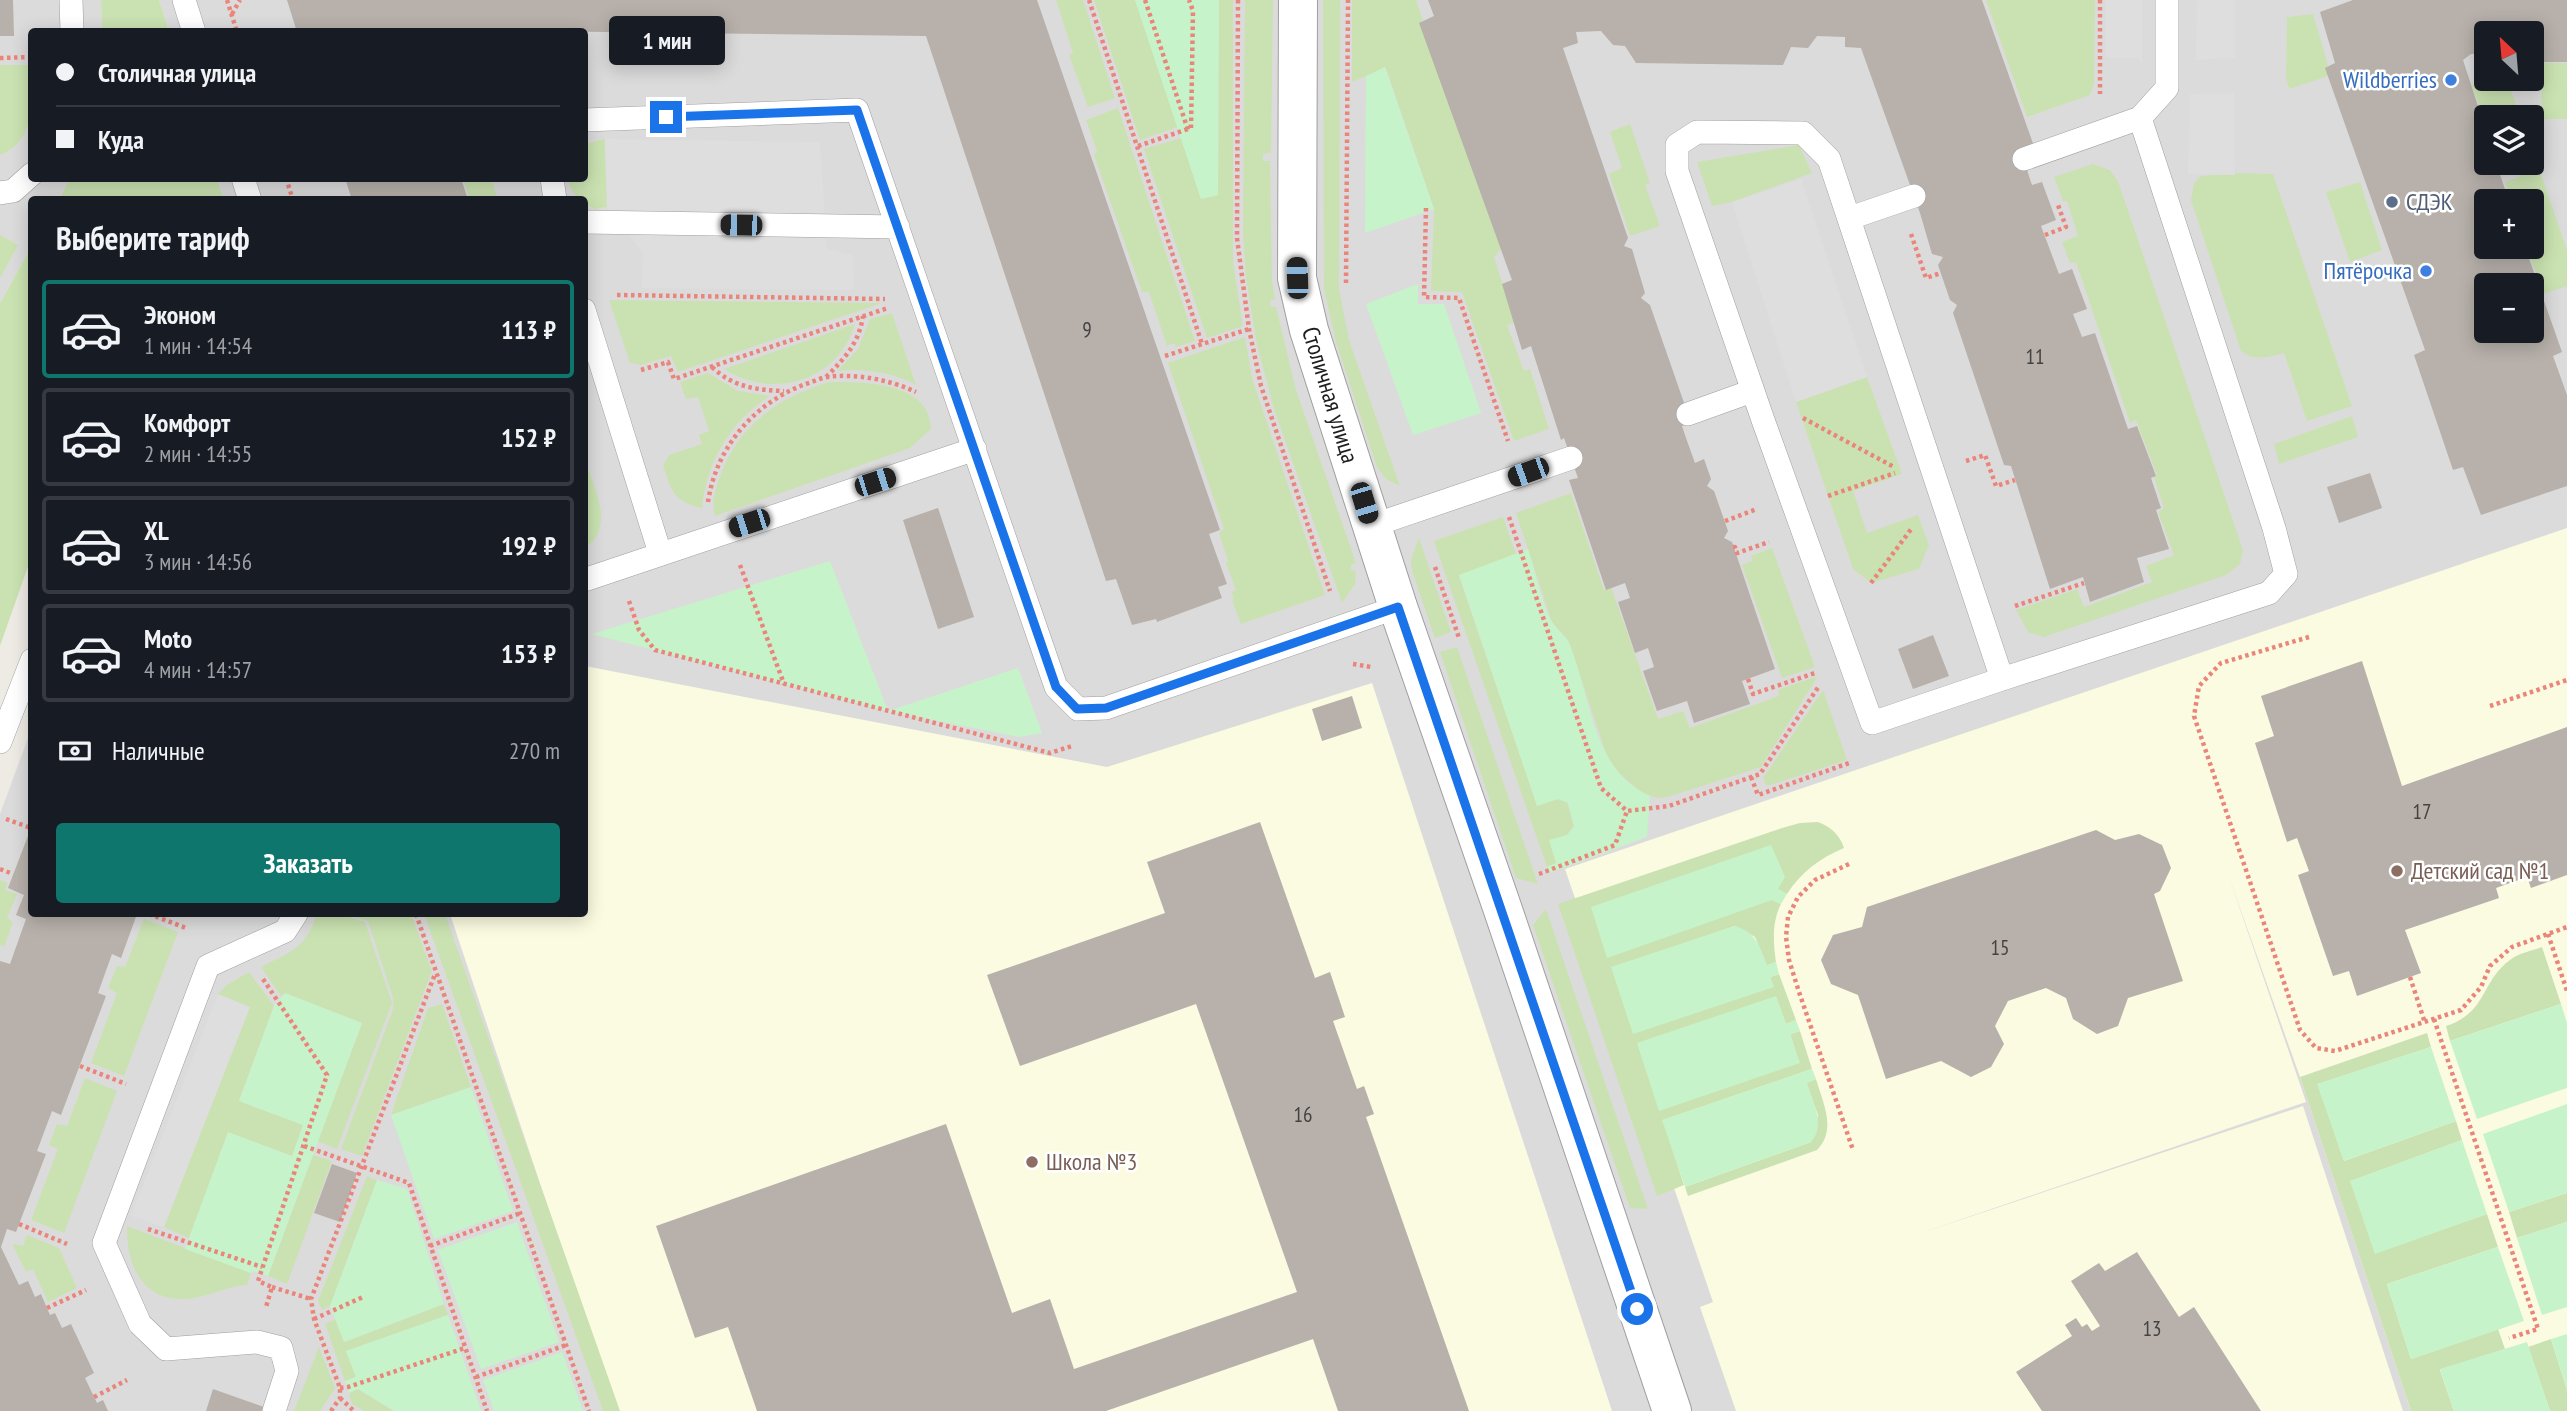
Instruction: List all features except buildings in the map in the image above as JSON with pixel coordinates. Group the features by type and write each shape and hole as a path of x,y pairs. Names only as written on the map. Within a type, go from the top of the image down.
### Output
{"street":[{"name":"Столичная улица","path":"1298,0 1297,278 1309,330 1398,607 1672,1411"}],"lane":[{"path":"71,0 72,28"},
{"path":"184,0 193,28"},
{"path":"2024,159 2140,118 2167,88 2167,0"},
{"path":"588,120 857,110 1056,687 1077,709 1106,708 1398,607"},
{"path":"2002,679 1829,159 1803,133 1697,132 1677,145 1677,171 1752,391 1872,723 2269,593 2286,574 2269,514 2140,118"},
{"path":"0,193 13,191 28,178"},
{"path":"1850,218 1914,196"},
{"path":"588,222 898,227"},
{"path":"588,323 660,553"},
{"path":"1688,414 1752,391"},
{"path":"588,579 975,449"},
{"path":"1371,526 1571,458"},
{"path":"0,742 28,670"},
{"path":"274,1411 287,1371 281,1348 257,1342 166,1349 140,1324 104,1243 208,966 285,930 294,917"}],"path":[{"path":"227,0 236,28"},
{"path":"232,15 240,0"},
{"path":"1089,0 1202,345"},
{"path":"1145,0 1188,130"},
{"path":"1138,146 1191,128 1193,10 1189,0"},
{"path":"1348,0 1348,296"},
{"path":"2100,0 2100,97"},
{"path":"0,58 28,57"},
{"path":"2045,235 2066,227 2058,205"},
{"path":"1426,208 1424,298 1459,298 1511,449"},
{"path":"1917,251 1926,278 1941,273"},
{"path":"603,295 892,299"},
{"path":"633,369 641,370 668,362 674,379 895,306"},
{"path":"826,377 844,360 855,343 861,332 863,316"},
{"path":"1165,356 1249,329"},
{"path":"711,367 748,388 786,391"},
{"path":"708,506 714,478 729,444 754,416 786,391 826,377 875,379 924,396 920,383"},
{"path":"1802,418 1901,471 1828,496"},
{"path":"1962,463 1985,454 1996,486 2015,480"},
{"path":"1507,509 1601,788 1627,811 1669,806 1760,774 1824,678"},
{"path":"1725,520 1748,512"},
{"path":"1871,583 1919,519"},
{"path":"1733,547 1737,554 1776,540"},
{"path":"739,561 783,684"},
{"path":"619,569 639,631 654,650 1050,753 1076,745"},
{"path":"2011,607 2084,583"},
{"path":"2309,637 2221,663 2199,686 2194,716 2300,1030 2316,1048 2335,1051 2462,1010 2481,987 2490,966 2512,947 2567,927"},
{"path":"1343,667 1357,663 1380,669"},
{"path":"1748,679 1753,694 1822,670"},
{"path":"2490,706 2567,680"},
{"path":"1751,776 1758,795 1852,762"},
{"path":"1539,874 1615,845 1627,811"},
{"path":"6,819 28,827"},
{"path":"1849,864 1815,880 1798,897 1788,917 1786,937 1789,960 1799,992 1853,1150"},
{"path":"0,869 13,874"},
{"path":"157,917 186,928"},
{"path":"417,917 589,1411"},
{"path":"2547,934 2567,992"},
{"path":"245,951 327,1075 258,1281 311,1299"},
{"path":"354,1411 341,1398 340,1388 314,1319 311,1299 436,972"},
{"path":"2410,977 2425,1023"},
{"path":"2434,1019 2538,1329 2509,1338"},
{"path":"80,1066 126,1085"},
{"path":"304,1146 409,1183 487,1411"},
{"path":"430,1246 521,1213"},
{"path":"114,1217 262,1267"},
{"path":"19,1224 67,1244"},
{"path":"257,1342 272,1287"},
{"path":"47,1308 87,1289"},
{"path":"314,1319 363,1297"},
{"path":"476,1377 566,1345"},
{"path":"340,1388 465,1348"},
{"path":"94,1396 127,1381"},
{"path":"331,1411 341,1398"}],"shaded area":[{"path":"0,0 101,0 102,28 28,28 28,182 68,182 61,196 28,196 28,252 0,303"},
{"path":"159,0 2567,0 2567,1411 0,1411 0,814 28,738 28,917 588,917 588,196 223,196 218,182 588,182 588,28 168,28"},
{"path":"2106,0 2142,0 2142,64 2138,58 2106,58"},
{"path":"2197,0 2235,0 2235,58 2196,60"},
{"path":"2234,93 2235,175 2188,174 2190,94"},
{"path":"605,139 820,142 827,249 853,255 854,290 642,288 643,253 607,207"},
{"path":"1801,179 1867,377 1796,402 1732,202"},
{"path":"2567,528 2567,1411 2411,1411 2300,1077 2229,877 2306,1102 1918,1234 2303,1106 2403,1411 1736,1411 1700,1307 1713,1302 1565,869"},
{"name":"Школа №3","path":"588,667 1107,767 1372,683 1612,1411 616,1411 451,917 588,917"},
{"path":"218,994 250,1007 164,1227 131,1216"}],"green space":[{"path":"101,0 159,0 168,28 102,28"},
{"path":"1056,0 1083,0 1115,98 1088,107 1069,55 1073,53"},
{"path":"1094,0 1135,0 1178,127 1140,140"},
{"path":"1135,0 1219,0 1218,195 1201,199"},
{"path":"1219,0 1233,0 1233,262 1243,326 1207,338 1144,149 1181,138 1201,199 1218,195"},
{"path":"1245,0 1273,0 1271,153 1263,154 1263,161 1270,161 1272,281 1275,299 1270,301 1271,307 1276,307 1296,390 1356,563 1351,565 1351,570 1356,571 1355,584 1342,603 1274,409 1257,345 1246,278 1243,232"},
{"path":"1323,0 1340,0 1339,289 1349,340 1400,486 1386,479 1377,467 1336,342 1324,289"},
{"path":"1352,0 1416,0 1501,249 1494,257 1515,322 1507,325 1524,371 1530,369 1549,429 1514,441 1462,292 1431,291 1434,209 1386,68 1352,82"},
{"path":"1986,0 2095,0 2094,84 2090,95 2027,117"},
{"path":"2313,14 2331,75 2289,89 2286,77 2287,17"},
{"path":"2544,63 2567,63 2567,119 2544,119 2544,105 2542,105"},
{"path":"0,65 28,65 28,123 21,140 0,155"},
{"path":"1385,67 1434,209 1365,233 1366,76"},
{"path":"2471,84 2474,84 2474,91 2511,91 2516,105 2479,105"},
{"path":"1118,108 1195,341 1176,347 1174,343 1167,346 1149,292 1142,292 1094,155 1097,151 1086,120"},
{"path":"1630,124 1650,183 1645,185 1660,226 1630,236 1609,174 1622,168 1610,132"},
{"path":"605,139 607,207 595,209 588,206 588,196 577,196 569,182 588,182 588,143"},
{"path":"1799,145 1812,173 1732,202 1712,206 1697,162"},
{"path":"2093,164 2110,170 2118,181 2243,550 2240,564 2226,575 2044,637 2028,632 2016,610 2077,589 2084,607 2152,582 2146,566 2174,555 2158,512 2164,508 2154,477 2157,475 2136,420 2130,423 2076,262 2070,263 2062,242 2078,236 2067,201 2063,201 2054,177"},
{"path":"2273,174 2352,406 2307,421 2284,353 2257,358 2241,351 2191,200 2194,183 2201,176"},
{"path":"2523,175 2541,175 2567,250 2567,286 2544,294 2544,273 2536,273 2531,259 2544,259 2544,189 2508,189 2505,182"},
{"path":"68,182 218,182 223,196 61,196"},
{"path":"464,182 492,182 497,196 469,196"},
{"path":"2360,182 2382,250 2350,262 2326,192"},
{"path":"0,235 18,245 0,278"},
{"path":"28,252 28,567 0,646 0,303"},
{"path":"1418,284 1418,304 1444,304 1481,413 1413,435 1366,304"},
{"path":"609,300 882,303 678,372 671,356 641,365 630,363"},
{"path":"892,313 916,385 878,372 837,371 858,349 870,319"},
{"path":"855,324 846,344 834,360 819,372 801,380 782,384 762,383 724,369"},
{"path":"1245,337 1252,378 1325,595 1241,624 1232,600 1234,598 1231,592 1236,590 1219,533 1224,529 1168,363"},
{"path":"708,373 738,391 770,396 743,417 723,444 709,475 702,508 685,503 675,494 663,466 669,455 702,444 699,435 709,431 698,397 686,399 680,382"},
{"path":"1867,377 1902,474 1853,491 1867,533 1918,515 1929,545 1919,569 1871,583 1853,569 1796,402"},
{"path":"829,382 876,384 907,393 919,401 928,413 931,429 910,448 715,516 713,502 719,479 736,444 748,429 792,396"},
{"path":"2352,416 2358,437 2279,464 2274,444"},
{"path":"588,469 601,518 594,539 588,545"},
{"path":"1571,493 1604,590 1611,587 1658,719 1683,711 1690,728 1779,696 1778,690 1818,676 1761,767 1668,797 1657,798 1641,792 1613,768 1568,640 1552,622 1516,513"},
{"path":"1503,517 1516,554 1459,576 1537,805 1558,799 1567,802 1574,826 1567,835 1556,863 1547,867 1434,541"},
{"path":"1419,538 1451,632 1435,638 1412,571 1411,560"},
{"path":"1772,548 1815,667 1782,678 1742,565 1752,561 1751,556"},
{"path":"1528,549 1548,615 1569,643 1596,730 1605,750 1616,769 1631,784 1650,796 1647,837 1549,873 1547,867 1556,863 1549,840 1567,835 1574,826 1568,803 1558,799 1537,806 1459,575"},
{"path":"830,561 888,711 592,634"},
{"path":"1457,647 1538,884 1516,878 1440,652"},
{"path":"1018,668 1042,733 1019,737 888,711"},
{"path":"1823,690 1847,760 1767,786 1763,778"},
{"path":"1818,822 1834,832 1844,848 1812,866 1787,894 1778,890 1771,845 1773,900 1781,904 1774,932 1776,962 1767,966 1755,937 1735,926 1611,968 1773,987 1770,977 1779,974 1796,1020 1786,1024 1776,996 1799,1063 1790,1034 1800,1031 1812,1069 1663,1120 1684,1185 1657,1196 1558,904 1782,828"},
{"path":"1771,845 1785,877 1778,889 1787,894 1781,904 1772,900 1607,958 1591,907"},
{"path":"0,880 8,883 5,890 17,894 7,918 13,922 4,947 0,945"},
{"path":"1546,909 1648,1209 1630,1208 1533,925"},
{"path":"316,917 349,917 365,922 392,1003 337,1149 317,1141 362,1023 285,993 281,996 261,967 296,948"},
{"path":"355,917 412,917 432,971 362,1156 341,1149 393,1009 393,998 368,921"},
{"path":"425,917 446,917 620,1411 603,1411"},
{"path":"144,919 178,932 124,1076 91,1063 117,993 108,988 117,966 125,967"},
{"path":"1735,926 1753,936 1767,965 1776,962 1779,974 1770,977 1774,987 1633,1034 1611,967"},
{"path":"2542,947 2561,1004 2450,1041 2446,1026 2459,1020 2477,1005 2501,968 2517,956"},
{"path":"249,972 274,1006 239,1101 303,1125 292,1157 228,1133 189,1238 164,1227 249,1007 218,994 227,985"},
{"path":"285,993 362,1023 268,1276 253,1271 251,1273 185,1249 228,1132 292,1156 303,1125 239,1101 274,1006"},
{"path":"1776,996 1786,1024 1796,1020 1800,1031 1790,1034 1800,1063 1659,1111 1637,1043"},
{"path":"442,1004 471,1087 391,1115 428,1008"},
{"path":"2561,1004 2567,1023 2567,1088 2477,1119 2450,1041"},
{"path":"2427,1033 2431,1047 2318,1084 2344,1161 2456,1121 2462,1140 2351,1181 2375,1253 2487,1214 2498,1247 2387,1284 2411,1359 2498,1329 2505,1349 2440,1370 2454,1411 2411,1411 2300,1077"},
{"path":"2431,1047 2456,1121 2344,1161 2317,1084"},
{"path":"1812,1069 1816,1079 1807,1083 1815,1106 1818,1128 1811,1142 1685,1187 1662,1120"},
{"path":"85,1078 117,1091 64,1233 31,1220 58,1149 49,1145 57,1124 67,1126"},
{"path":"1816,1079 1827,1116 1826,1134 1817,1150 1688,1196 1685,1187 1811,1142 1818,1115 1806,1083"},
{"path":"471,1087 513,1211 434,1239 391,1115"},
{"path":"2567,1104 2567,1193 2509,1212 2483,1134"},
{"path":"2462,1140 2487,1214 2375,1254 2350,1181"},
{"path":"313,1155 332,1161 287,1284 268,1276"},
{"path":"367,1176 377,1180 330,1306 322,1310 318,1301"},
{"path":"377,1180 407,1189 444,1304 344,1342 330,1306"},
{"path":"2567,1193 2567,1222 2517,1238 2509,1212"},
{"path":"517,1222 559,1342 481,1369 438,1250"},
{"path":"2567,1222 2567,1307 2542,1315 2517,1238"},
{"path":"127,1226 251,1273 247,1285 194,1298 163,1296 151,1290 135,1270 130,1257"},
{"path":"27,1235 59,1248 77,1288 48,1302 33,1269 26,1272 13,1246 23,1246"},
{"path":"2498,1247 2524,1321 2411,1359 2387,1284"},
{"path":"444,1304 448,1315 346,1351 356,1377 345,1381 325,1324 336,1319 345,1342"},
{"path":"448,1315 481,1411 394,1411 358,1389 349,1393 345,1381 356,1377 346,1351"},
{"path":"2567,1334 2567,1390 2551,1339"},
{"path":"2551,1339 2567,1390 2567,1411 2550,1411 2528,1347"},
{"path":"2527,1342 2550,1411 2454,1411 2440,1369"},
{"path":"319,1347 335,1388 320,1411 294,1411"},
{"path":"562,1352 583,1411 494,1411 483,1380"},
{"path":"358,1389 394,1411 364,1411 352,1404 349,1393"}],"place":[{"name":"Wildberries","path":"2451,80"},
{"name":"СДЭК","path":"2392,202"},
{"name":"Пятёрочка","path":"2426,271"},
{"name":"Детский сад №1","path":"2397,871"},
{"name":"Школа №3","path":"1032,1162"}],"route":[{"path":"666,117 857,110 1056,687 1077,709 1106,708 1398,607 1637,1309"}]}
